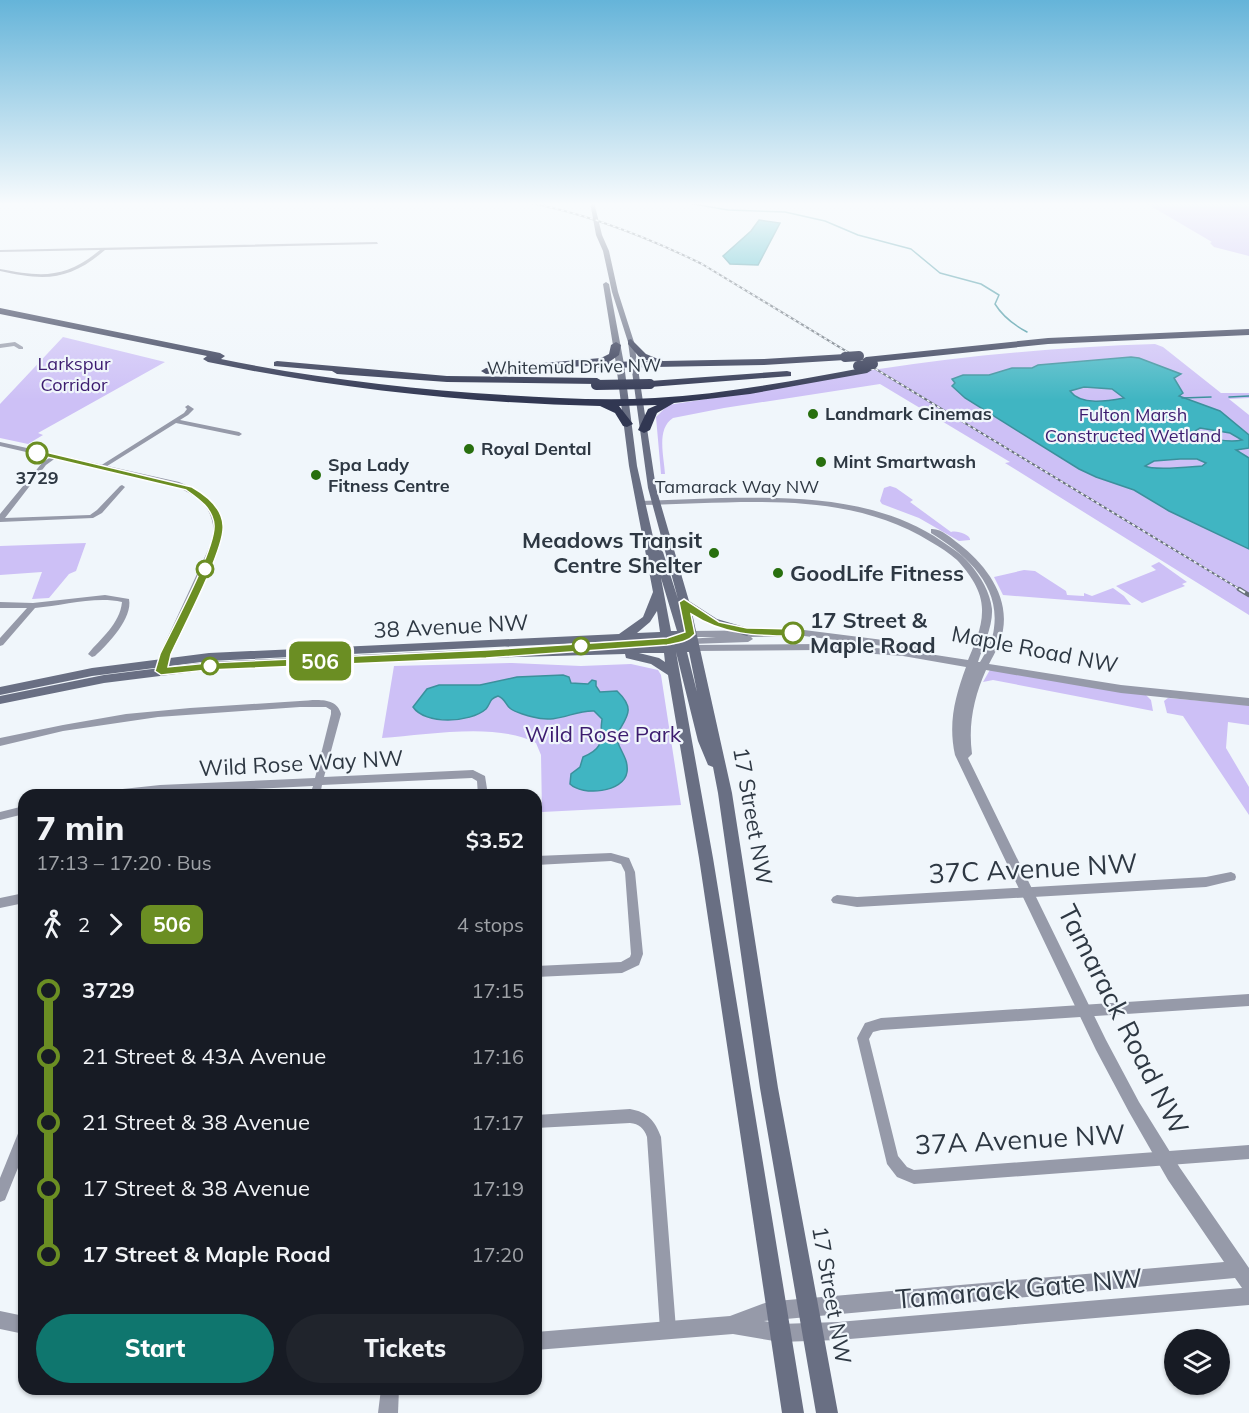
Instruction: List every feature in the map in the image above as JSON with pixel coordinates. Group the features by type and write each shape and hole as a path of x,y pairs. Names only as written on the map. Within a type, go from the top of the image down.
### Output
{"highway":[{"name":"Whitemud Drive NW","path":"0,313 208,359 266,368 382,380 490,385 734,379 1005,347 1148,339"},
{"name":"Whitemud Drive NW","path":"0,313 186,350 271,364 341,372 447,379 596,383"},
{"path":"1148,339 1249,331"},
{"path":"1148,339 1168,342 1249,340"},
{"path":"631,342 638,352 649,358 692,362"},
{"path":"524,368 603,361 614,356 616,345"},
{"path":"589,403 679,400 863,363 1005,347"},
{"path":"208,359 263,371 390,388 614,406 620,411 627,424"},
{"path":"271,364 412,371 633,363 863,363"},
{"path":"644,430 652,411 679,400"}],"main road":[{"name":"17 Street NW","path":"603,268 620,364 629,445 684,602 681,641 673,673 706,858 776,1310 795,1333 827,1413"},
{"name":"17 Street NW","path":"610,268 634,360 644,430 648,500 645,524 658,587 681,641 721,774 732,834 769,1088 808,1308 795,1333 793,1413"},
{"path":"486,654 681,641 675,603 645,524"},
{"path":"609,638 626,634 644,625 653,612 658,587"},
{"path":"684,602 696,613 716,624 747,632"},
{"name":"38 Avenue NW","path":"0,700 162,666 230,656 609,638 681,641"},
{"name":"38 Avenue NW","path":"0,691 92,672 162,666 486,654 617,652 681,641"},
{"path":"617,652 655,661 673,673"}],"street":[{"path":"0,270 32,276 63,273 78,268"},
{"path":"0,346 15,344 21,348"},
{"path":"102,467 191,410 188,407"},
{"path":"175,421 239,434"},
{"path":"0,444 176,484 204,498 216,514 219,527 214,550 162,666"},
{"path":"0,520 35,476 59,457"},
{"path":"0,520 94,516 122,487"},
{"name":"Tamarack Way NW","path":"648,500 805,495 872,505 912,519 943,536 968,555 992,588 1000,616 999,629 980,661"},
{"name":"Tamarack Way NW","path":"648,500 813,502 869,510 912,526 954,553 980,585 987,611 980,661"},
{"path":"0,605 33,606 84,600 124,600 127,604 112,632 92,654"},
{"path":"0,643 33,606"},
{"name":"Maple Road NW","path":"681,641 747,632 804,633 856,639 1157,693 1249,702"},
{"path":"681,641 786,637 856,639"},
{"name":"Maple Road NW","path":"681,641 819,646 980,661"},
{"name":"Tamarack Road NW","path":"980,661 958,705 955,726 957,745 968,771 1106,1055 1164,1159 1244,1276"},
{"path":"0,742 75,726 162,713 327,704 333,706 336,711 316,789"},
{"name":"Wild Rose Way NW","path":"233,789 472,774 482,779 483,789"},
{"path":"0,816 18,812"},
{"path":"542,861 611,857 625,861 630,872 636,947 634,962 622,967 542,972"},
{"name":"37C Avenue NW","path":"837,900 857,903 1206,882 1231,877"},
{"path":"0,903 18,899"},
{"path":"1084,1009 1249,999"},
{"name":"37A Avenue NW","path":"1084,1009 881,1024 872,1025 865,1030 863,1043 892,1159 902,1172 922,1177 1249,1152"},
{"path":"542,1122 630,1116 642,1118 649,1125 654,1137 668,1329"},
{"path":"0,1195 18,1151"},
{"name":"Tamarack Gate NW","path":"776,1310 1244,1276"},
{"name":"Tamarack Gate NW","path":"795,1333 1249,1296"},
{"path":"733,1324 776,1310"},
{"path":"0,1320 18,1324"},
{"path":"542,1340 733,1324 795,1333"},
{"path":"388,1413 390,1395"}],"green space":[{"name":"Larkspur Corridor","path":"63,337 165,362 38,433 43,435 28,444 0,438 0,404"},
{"name":"Fulton Marsh Constructed Wetland","path":"1155,344 1163,347 1221,393 1249,393 1249,398 1229,399 1249,415 1249,615 1005,463 1010,462 880,384 673,418 664,429 665,474 661,474 656,417 668,405 913,364 1086,347"},
{"path":"890,486 913,500 910,502 951,532 963,533 970,540 959,541 919,518 882,504 880,501 884,488"},
{"path":"86,543 76,571 69,574 49,598 32,599 42,572 0,575 0,546"},
{"path":"1159,562 1187,582 1182,584 1185,586 1142,603 1116,586 1156,570 1151,566"},
{"path":"1024,570 1035,571 1066,591 1067,595 1084,596 1084,593 1092,596 1113,588 1131,605 1003,595 994,577"},
{"name":"Wild Rose Park","path":"512,663 581,666 631,664 658,670 661,675 681,805 542,812 541,755 536,743 502,733 482,731 382,738 394,666"},
{"path":"991,668 1146,695 1151,700 1153,711 993,680 983,682"},
{"path":"1168,698 1249,705 1249,725 1228,722 1226,748 1249,787 1249,815 1183,716 1167,713 1164,701"}],"water":[{"name":"Fulton Marsh Constructed Wetland","path":"1131,357 1181,374 1174,378 1183,393 1179,396 1220,411 1249,435 1249,448 1236,450 1249,458 1249,549 1169,511 1134,490 1079,469 965,398 952,386 955,383 952,379 963,375 989,375 1012,368 1032,368 1038,365","holes":["1084,387 1112,389 1124,398 1088,401 1075,396 1070,391","1200,428 1230,433 1242,440 1218,440 1195,431","1197,459 1206,463 1202,466 1172,468 1145,466 1154,461"]},
{"path":"563,675 569,677 571,683 588,684 592,680 596,681 600,692 617,691 627,703 628,714 616,736 626,762 627,772 619,784 611,788 593,791 576,788 570,784 571,774 580,767 583,757 599,746 602,719 594,711 542,719 513,710 498,696 493,698 486,709 479,714 459,719 427,717 413,707 427,689 439,685 480,685 517,677"}],"waterway":[{"path":"934,268 940,273 981,284 999,295 995,304 998,309 1027,332"},
{"path":"1229,397 1249,396"},
{"path":"1182,398 1211,397"}],"railway":[{"path":"709,268 1241,590"},
{"path":"1239,589 1249,595"}],"bus line":[{"name":"506","path":"37,453 189,489 204,498 216,514 219,527 214,550 165,654 161,671 208,666 486,654 667,642 690,634 684,602 696,613 716,624 747,632 793,633"}],"place":[{"name":"Landmark Cinemas","path":"813,414"},
{"name":"Royal Dental","path":"469,449"},
{"name":"3729","path":"37,453"},
{"name":"Mint Smartwash","path":"821,462"},
{"name":"Spa Lady Fitness Centre","path":"316,475"},
{"name":"Meadows Transit Centre Shelter","path":"714,553"},
{"name":"GoodLife Fitness","path":"778,573"},
{"name":"17 Street & Maple Road","path":"793,633"}]}
